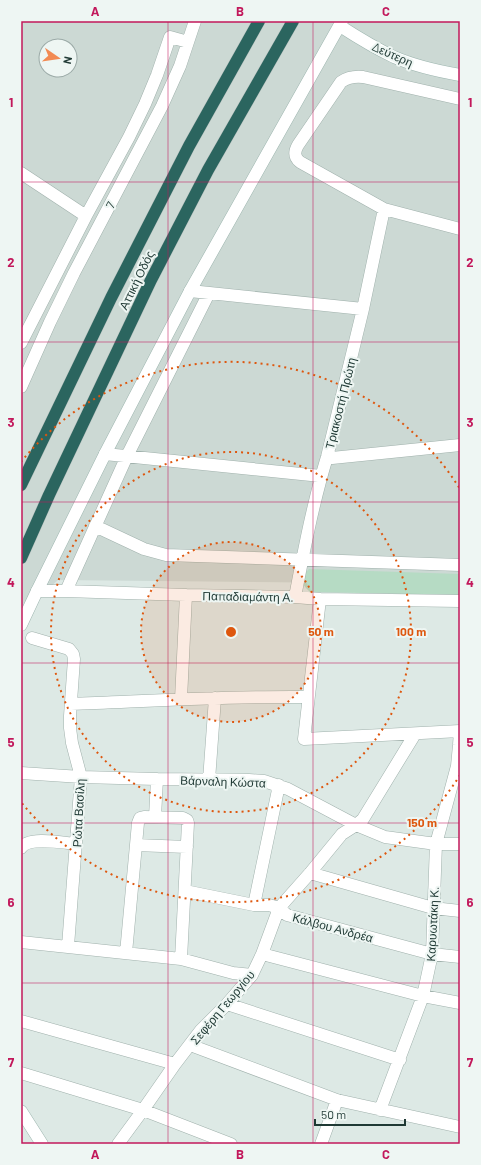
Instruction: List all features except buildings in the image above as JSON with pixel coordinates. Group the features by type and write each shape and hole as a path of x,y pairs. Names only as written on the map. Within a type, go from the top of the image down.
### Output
{"highway":[{"name":"Αττική Οδός","path":"21,485 111,298 189,146 259,21"},
{"name":"Αττική Οδός","path":"21,558 49,495 151,280 208,170 293,21"}],"street":[{"name":"7","path":"21,387 59,303 162,106 180,66 195,21"},
{"path":"21,625 105,454 190,291 338,23"},
{"name":"Δεύτερη","path":"338,23 378,49 394,57 416,65 460,75"},
{"path":"21,343 129,137 157,75 170,37 188,42"},
{"path":"460,99 363,77 345,78 295,150 295,155 300,162 384,210 460,229"},
{"path":"21,174 88,213 102,219"},
{"name":"Τριακοστή Πρώτη","path":"295,597 321,476 363,309 384,210"},
{"path":"190,291 363,309"},
{"path":"66,591 127,456 209,292"},
{"path":"327,457 332,458 460,445"},
{"path":"105,454 321,476"},
{"path":"95,526 144,549 166,555 460,565"},
{"name":"Παπαδιαμάντη Α.","path":"37,591 295,597 320,599 460,601"},
{"path":"181,700 186,595"},
{"path":"320,599 304,739 460,731"},
{"name":"Ρώτα Βασίλη","path":"32,638 70,649 74,659 70,728 72,743 81,777 68,946"},
{"path":"71,704 215,698 308,697"},
{"path":"209,780 215,698"},
{"name":"Καρυωτάκη Κ.","path":"380,1110 423,996 432,954 436,844 456,766 460,731"},
{"name":"Σεφέρη Γεωργίου","path":"118,1144 201,1030 227,1004 252,975 262,954 279,908 342,834 363,819 415,734"},
{"name":"Βάρναλη Κώστα","path":"21,773 157,780 264,781 288,789 356,825 385,836 436,844 460,844"},
{"path":"155,817 157,780"},
{"path":"254,905 279,785"},
{"path":"126,953 138,823 140,818 183,818 187,820 188,823 180,959"},
{"path":"21,848 23,845 31,842 43,841 76,844"},
{"path":"136,844 187,847"},
{"path":"310,873 433,908 460,911"},
{"name":"Κάλβου Ανδρέα","path":"185,891 254,905 269,905 279,908 287,915 432,954 460,957"},
{"path":"21,942 180,959 234,973 252,975"},
{"path":"262,954 423,996 460,1004"},
{"path":"227,1004 400,1060"},
{"path":"21,1021 175,1064"},
{"path":"190,1045 337,1100 460,1127"},
{"path":"21,1073 143,1110 231,1144"},
{"path":"321,1144 337,1100"},
{"path":"21,1112 42,1144"}],"shaded area":[{"path":"21,21 460,21 460,584 58,580 21,613"}],"green space":[{"path":"309,569 460,574 460,595 310,592 303,584 304,574"}]}
